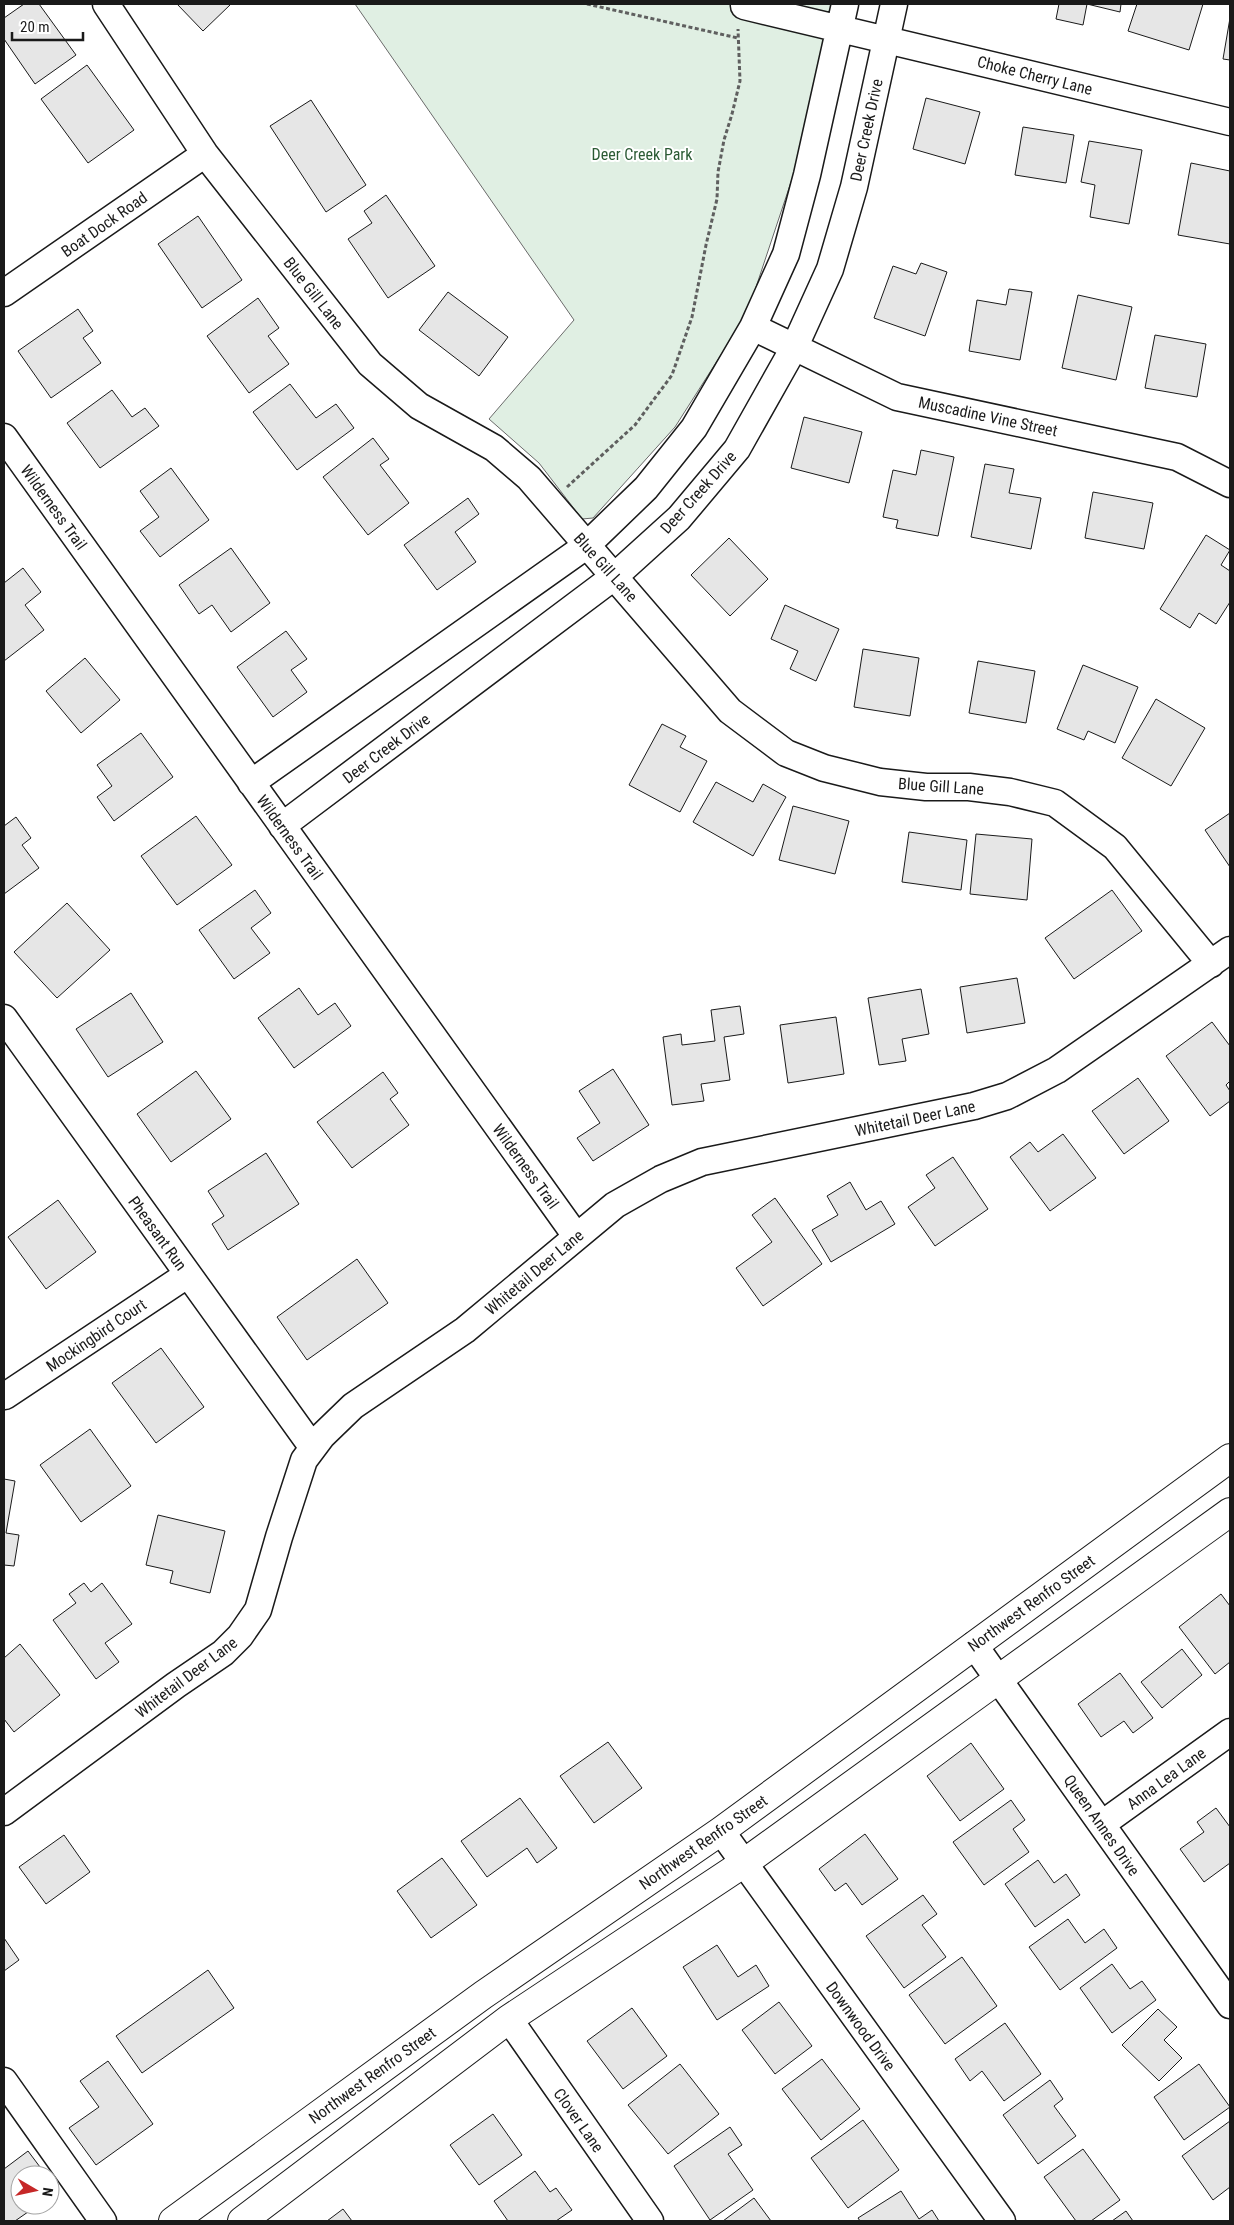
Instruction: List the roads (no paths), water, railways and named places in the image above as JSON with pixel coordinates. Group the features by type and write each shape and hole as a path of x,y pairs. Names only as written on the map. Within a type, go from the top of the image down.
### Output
{"main road":[{"name":"Northwest Renfro Street","path":"190,2216 483,1995 721,1831 1230,1458"},
{"path":"242,2221 509,2019 744,1863 1230,1512"}],"street":[{"name":"Blue Gill Lane","path":"106,4 205,154 370,364 419,406 494,448 529,478 730,711 786,753 824,768 880,782 926,787 968,787 1010,792 1054,803 1115,847 1221,957"},
{"name":"Deer Creek Drive","path":"282,826 615,576 679,518 737,449 795,346 830,269 854,187 894,4"},
{"name":"Choke Cherry Lane","path":"744,5 843,16 886,38 1230,122"},
{"path":"251,783 586,546 646,488 694,428 752,327 786,254 807,175 843,16"},
{"name":"Boat Dock Road","path":"4,293 205,154"},
{"name":"Muscadine Vine Street","path":"752,327 795,346 897,397 1177,457 1230,484"},
{"name":"Wilderness Trail","path":"4,437 576,1236"},
{"name":"Whitetail Deer Lane","path":"4,1812 176,1685 223,1653 240,1636 258,1610 304,1460 322,1436 353,1406 465,1330 576,1236 616,1205 662,1179 702,1162 974,1106 1007,1096 1057,1070 1221,957"},
{"name":"Pheasant Run","path":"4,1018 313,1448"},
{"name":"Mockingbird Court","path":"6,1396 188,1275"},
{"name":"Queen Annes Drive","path":"974,1645 1230,2005"},
{"name":"Anna Lea Lane","path":"1102,1824 1230,1732"},
{"name":"Downwood Drive","path":"721,1831 1002,2221"},
{"name":"Clover Lane","path":"509,2019 650,2221"},
{"path":"4,2082 103,2221"}],"park label":[{"name":"Deer Creek Park","path":"642,154"}]}
